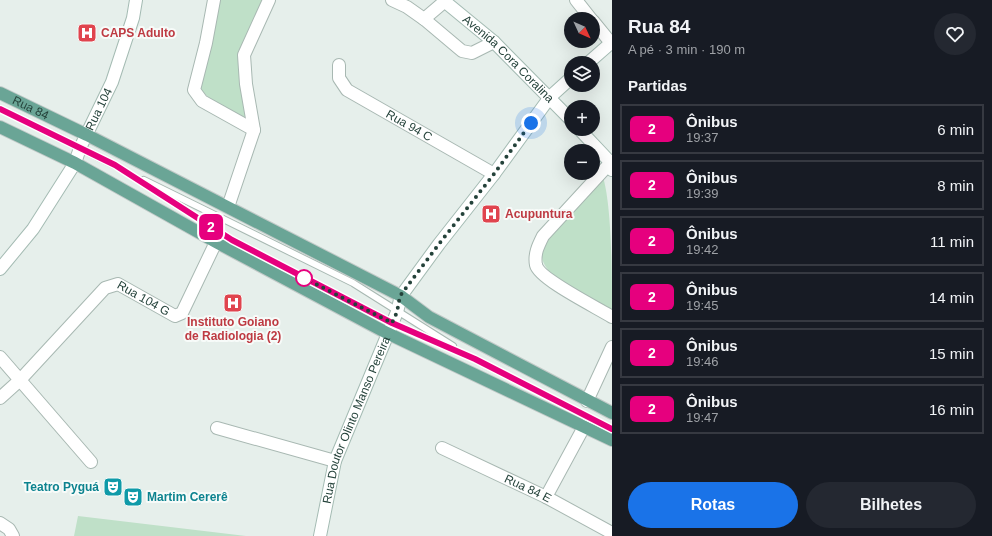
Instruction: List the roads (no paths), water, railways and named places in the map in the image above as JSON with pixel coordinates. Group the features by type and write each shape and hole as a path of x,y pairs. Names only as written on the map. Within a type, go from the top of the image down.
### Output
{"main road":[{"name":"Rua 84","path":"0,93 87,135 400,296 429,317 612,413"},
{"path":"0,128 75,163 216,242 392,323 612,440"}],"street":[{"name":"Rua 104","path":"0,269 33,229 75,163 80,148 112,82 133,18 136,0"},
{"path":"214,0 206,43 194,90 202,101 254,130"},
{"path":"228,207 254,130 246,84 244,55 269,0"},
{"path":"392,0 407,7 424,19 462,51 472,53 494,42"},
{"path":"576,0 586,12"},
{"path":"424,19 444,1"},
{"name":"Avenida Cora Coralina","path":"444,1 494,42 564,112"},
{"path":"596,56 611,43 600,30"},
{"name":"Rua 94 C","path":"339,65 339,78 347,90 494,174"},
{"name":"Rua Doutor Olinto Manso Pereira","path":"320,536 335,461 392,323 400,296 494,174 550,97 564,84"},
{"path":"585,136 611,164 543,236 535,251 536,267 545,278 612,317"},
{"name":"Rua 104 G","path":"0,398 20,380 104,288 118,284 175,316 182,313 216,242"},
{"path":"587,401 612,347"},
{"path":"0,357 91,462"},
{"path":"546,497 585,425"},
{"path":"217,428 335,461"},
{"name":"Rua 84 E","path":"442,448 546,497 612,533"},
{"path":"0,523 10,529 13,536"}],"lane":[{"path":"0,109 353,283 392,323 475,359"},
{"path":"116,165 232,240 392,323 475,359 612,429"}],"place":[{"name":"CAPS Adulto","path":"87,33"},
{"name":"Acupuntura","path":"491,214"},
{"name":"Instituto Goiano de Radiologia (2)","path":"233,303"},
{"name":"Teatro Pyguá","path":"113,487"},
{"name":"Martim Cererê","path":"133,497"}]}
